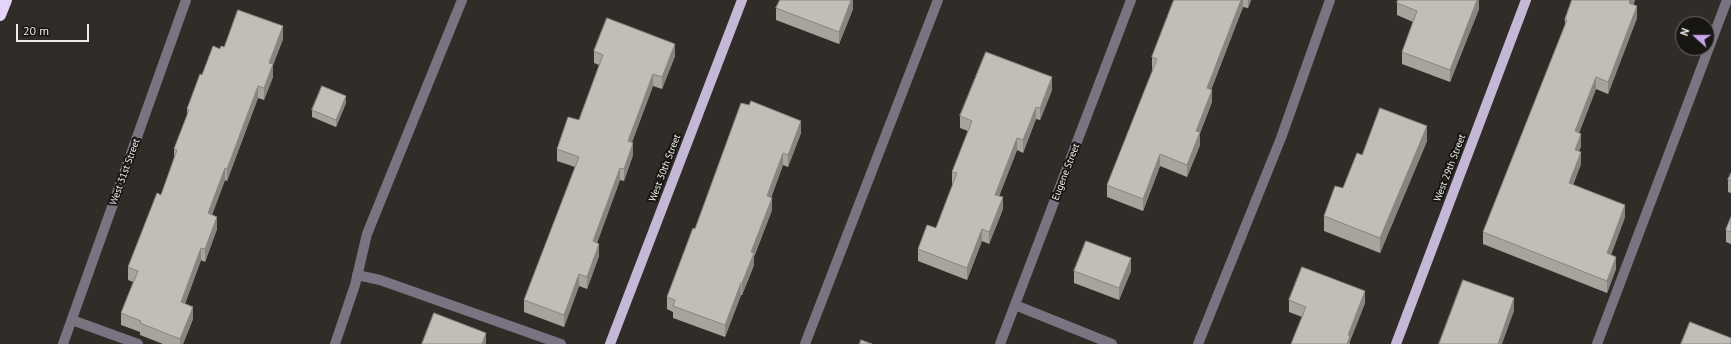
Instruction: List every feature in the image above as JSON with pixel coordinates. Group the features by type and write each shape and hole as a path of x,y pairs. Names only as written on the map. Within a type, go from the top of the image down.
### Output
{"highway":[{"path":"0,15 6,0"}],"main road":[{"name":"West 30th Street","path":"610,344 742,0"},
{"name":"West 29th Street","path":"1396,344 1526,0"}],"street":[{"name":"West 31st Street","path":"63,344 186,0"},
{"path":"335,344 357,275 367,234 462,0"},
{"path":"805,344 938,0"},
{"name":"Eugene Street","path":"1000,344 1131,0"},
{"path":"1198,344 1281,138 1330,0"},
{"path":"1597,344 1727,0"},
{"path":"357,275 380,280 561,344"},
{"path":"1015,305 1112,344"},
{"path":"72,320 138,344"}],"building":[{"path":"780,0 851,0 839,32 776,8"},
{"path":"1174,0 1241,0 1207,88 1212,90 1196,131 1200,132 1187,165 1160,154 1143,199 1107,185 1157,59 1152,57"},
{"path":"1398,0 1477,0 1450,70 1402,52 1417,11 1397,3"},
{"path":"1572,0 1630,0 1629,3 1637,6 1608,82 1596,77 1575,131 1581,134 1575,150 1581,152 1569,183 1625,205 1607,253 1616,257 1607,281 1483,232 1567,20 1565,20"},
{"path":"238,10 283,26 269,63 273,64 264,88 258,86 227,169 225,168 208,213 217,217 205,249 201,248 181,302 193,307 180,339 140,323 141,321 121,313 138,271 128,267 157,193 161,195 177,150 174,149 189,110 187,109 200,74 202,75 213,46 220,49 221,46 224,47"},
{"path":"607,18 675,44 662,77 653,74 628,141 633,143 624,169 620,168 593,241 599,244 587,277 579,274 564,315 524,300 579,157 557,149 568,117 579,120 603,55 594,51"},
{"path":"986,52 1052,77 1040,108 1036,107 1023,140 1017,138 995,195 1003,197 989,232 982,229 967,268 918,249 927,225 936,228 957,173 952,172 972,121 960,116"},
{"path":"322,86 346,96 336,120 312,110"},
{"path":"751,101 801,121 788,155 783,153 767,196 772,198 751,252 754,253 725,325 673,306 675,300 667,297 693,228 695,229 741,103 749,105"},
{"path":"1380,108 1427,126 1380,238 1324,216 1335,186 1343,188 1357,153 1362,155"},
{"path":"1731,173 1731,181 1728,180"},
{"path":"1731,217 1731,232 1726,230"},
{"path":"1086,241 1131,258 1119,288 1074,271"},
{"path":"1302,267 1365,291 1348,335 1350,336 1347,344 1291,344 1306,307 1289,300"},
{"path":"1463,280 1514,298 1498,344 1439,344"},
{"path":"434,313 486,333 482,344 422,344"},
{"path":"1690,322 1731,338 1731,344 1681,344"},
{"path":"861,340 872,344 860,344"}]}
